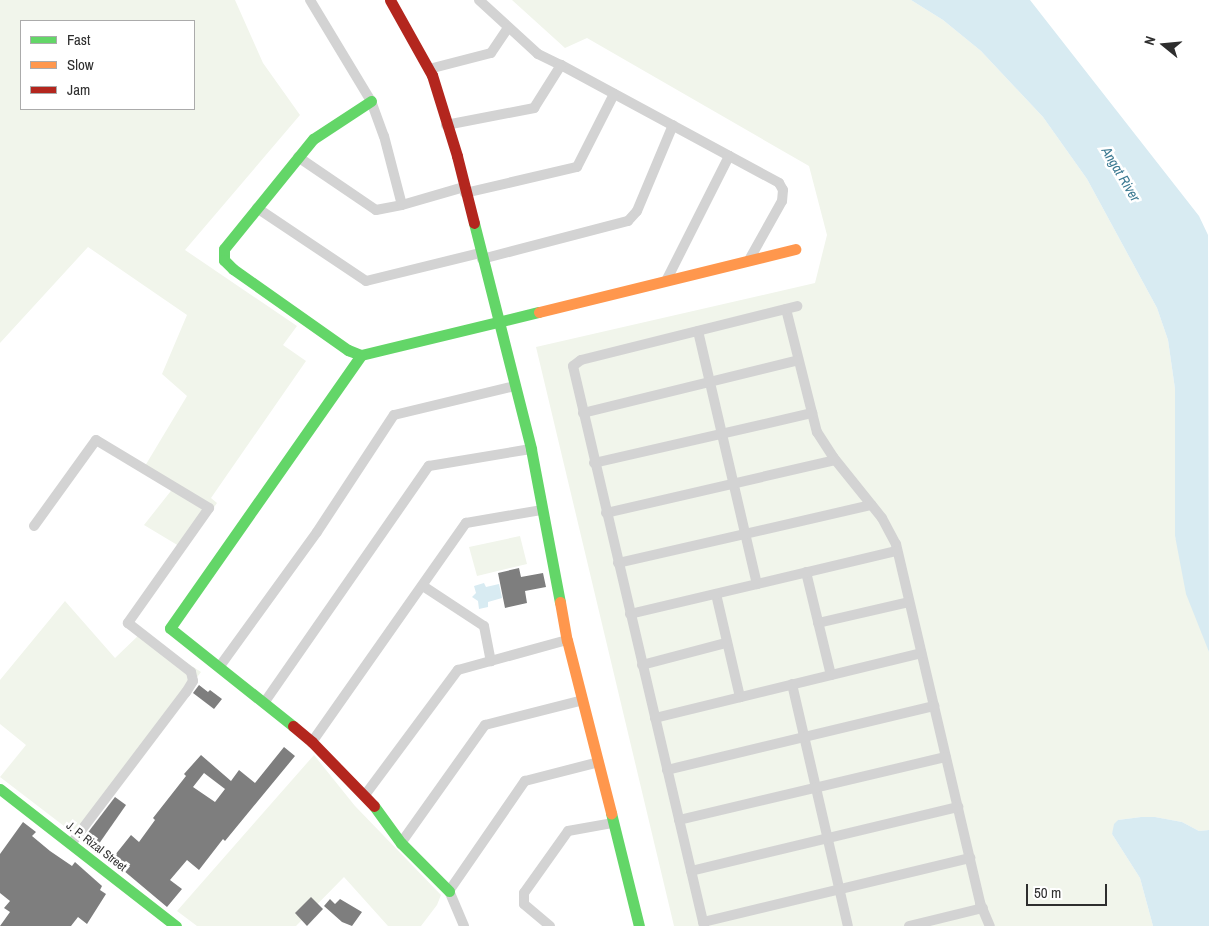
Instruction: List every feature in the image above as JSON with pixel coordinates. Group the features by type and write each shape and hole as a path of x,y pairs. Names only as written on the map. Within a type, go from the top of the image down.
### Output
{"street":[{"path":"310,0 371,101 384,136 402,205"},
{"path":"390,0 429,69 465,190 531,449 567,640 599,762 638,926"},
{"path":"479,0 538,54 779,183 784,190 782,201 749,260"},
{"path":"429,69 490,53 508,28"},
{"path":"446,126 534,108 561,65"},
{"path":"298,158 376,210 402,205 577,166 614,94"},
{"path":"371,101 313,139 224,249 224,260 233,269 348,350 361,354 795,249"},
{"path":"257,208 366,281 628,221 637,211 673,125"},
{"path":"667,279 729,156"},
{"path":"797,306 578,361 574,364 573,371 594,463 703,924 970,858"},
{"path":"786,309 817,432 835,460 888,528 897,551 970,858 983,908 990,926"},
{"path":"698,331 758,584"},
{"path":"361,354 170,628 220,666 312,742 365,795 401,844 449,891 464,926"},
{"path":"583,413 798,360"},
{"path":"220,666 317,532 394,415 515,386"},
{"path":"594,463 812,412"},
{"path":"34,526 96,440 208,508 128,623 191,672 193,681 71,844"},
{"path":"264,703 429,466 531,449"},
{"path":"606,513 835,460"},
{"path":"618,563 871,505"},
{"path":"312,742 466,523 542,510"},
{"path":"630,614 897,551"},
{"path":"806,572 831,675"},
{"path":"423,586 484,626 491,662"},
{"path":"716,594 740,697"},
{"path":"818,623 909,602"},
{"path":"365,795 458,670 567,640"},
{"path":"642,665 726,643"},
{"path":"655,718 921,653"},
{"path":"792,684 848,926"},
{"path":"401,844 486,725 583,700"},
{"path":"667,770 934,706"},
{"path":"679,820 946,757"},
{"path":"449,891 526,781 599,762"},
{"name":"J. P. Rizal Street","path":"0,789 176,926"},
{"path":"691,871 958,807"},
{"path":"550,926 524,904 524,892 568,832 613,824"},
{"path":"909,926 983,908"}],"shaded area":[{"path":"0,0 235,0 263,63 300,115 185,250 297,326 283,345 306,361 211,498 217,503 184,549 144,525 174,487 145,466 187,396 162,374 187,315 88,247 0,343"},
{"path":"512,0 911,0 943,20 981,51 1043,117 1087,179 1157,308 1168,340 1175,389 1175,536 1209,652 1209,830 1199,831 1182,822 1155,817 1141,817 1118,820 1112,834 1140,878 1153,926 674,926 536,347 815,283 827,235 809,166 587,38 565,48"},
{"path":"520,536 527,564 477,576 469,547"},
{"path":"65,601 115,658 141,633 201,672 77,836 0,777 26,745 0,724 0,680"},
{"path":"314,755 355,806 441,895 437,905 421,926 388,926 344,877 296,926 197,926 177,911"}],"water":[{"name":"Angat River","path":"911,0 1030,0 1199,216 1208,235 1209,652 1186,594 1175,536 1175,389 1168,340 1157,308 1087,179 1043,117 981,51 943,20"},
{"path":"484,583 486,587 499,584 502,598 488,602 488,607 479,609 478,601 472,597 476,593 474,586"},
{"path":"1155,817 1182,822 1199,831 1209,830 1209,926 1153,926 1140,878 1112,834 1114,824 1118,820"}],"building":[{"path":"519,568 521,577 543,573 546,587 525,591 527,603 505,608 498,573"},
{"path":"199,685 222,699 214,709 193,693"},
{"path":"284,747 295,756 225,841 223,839 199,870 187,860 170,880 182,889 167,907 111,860 131,835 139,842 155,820 153,818 186,776 184,774 201,755 231,781 239,770 255,783","holes":["204,773 225,789 215,802 193,787"]},
{"path":"115,797 126,805 96,848 83,839"},
{"path":"23,822 36,832 32,836 50,851 72,866 75,862 102,886 100,890 106,894 87,924 78,917 71,926 0,926 10,912 4,908 10,901 0,893 0,854"},
{"path":"311,897 323,909 307,926 295,913"},
{"path":"330,899 335,904 340,899 362,912 352,926 342,922 324,906"}],"traffic: fast":[{"path":"371,101 313,139 224,249 224,260 233,269 348,350 361,355 539,312"},
{"path":"474,223 531,449 560,602"},
{"path":"293,726 170,628 361,355"},
{"path":"0,789 176,926"},
{"path":"374,806 401,843 449,891"},
{"path":"611,813 639,926"}],"traffic: slow":[{"path":"539,312 795,249"},
{"path":"560,602 567,640 611,813"}],"traffic: jam":[{"path":"390,0 432,75 457,156 474,223"},
{"path":"293,726 312,742 374,806"}]}
